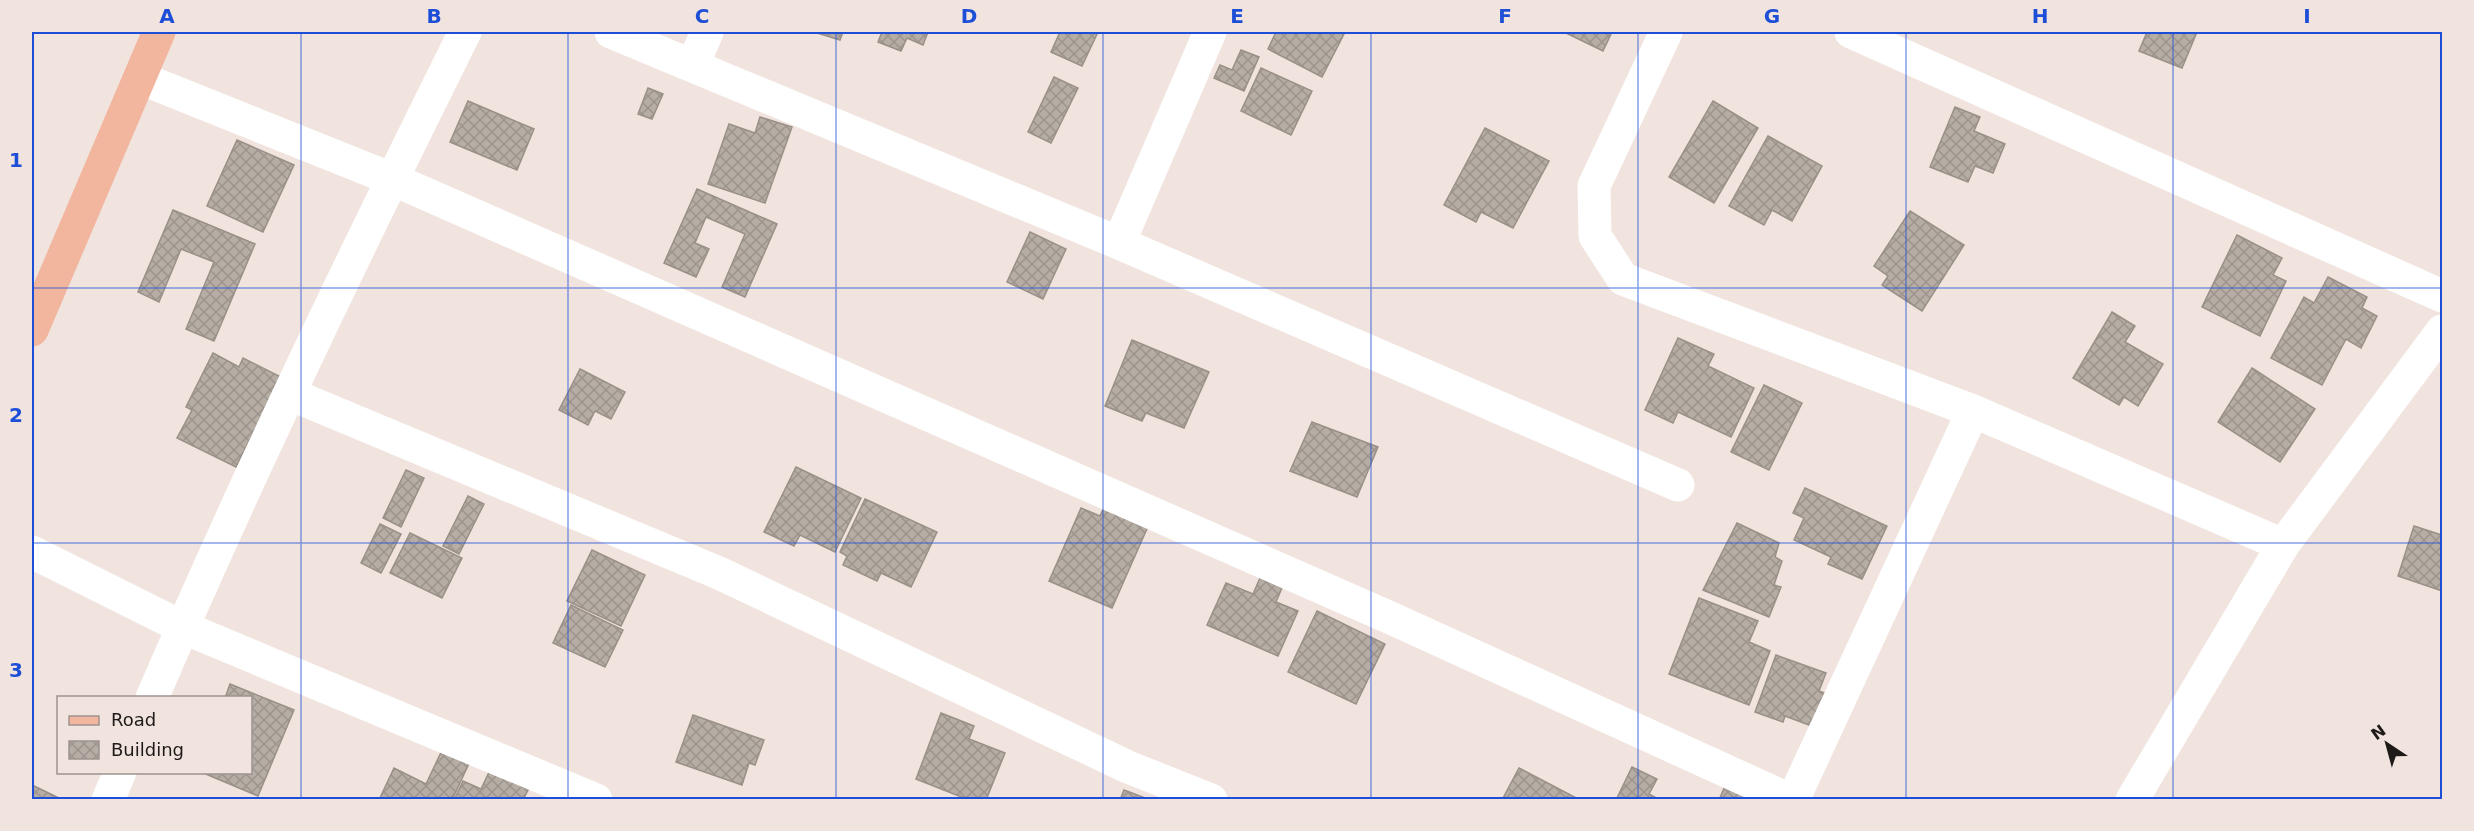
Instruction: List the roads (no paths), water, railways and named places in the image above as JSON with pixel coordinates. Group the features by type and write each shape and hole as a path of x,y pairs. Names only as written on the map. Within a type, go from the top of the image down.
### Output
{"main road":[{"path":"32,330 159,32"}],"street":[{"path":"153,696 182,627 290,394 465,32"},
{"path":"611,32 1119,243 1678,485"},
{"path":"693,65 707,32"},
{"path":"1119,243 1210,32"},
{"path":"1666,32 1594,186 1595,236 1623,279 1973,411 2283,544"},
{"path":"1851,32 2442,296"},
{"path":"140,78 392,179 1372,610 1791,800 1973,411"},
{"path":"2132,800 2283,544 2442,331"},
{"path":"290,394 719,573 1128,767 1211,800"},
{"path":"32,552 182,627 596,800"},
{"path":"108,800 119,774"}]}
